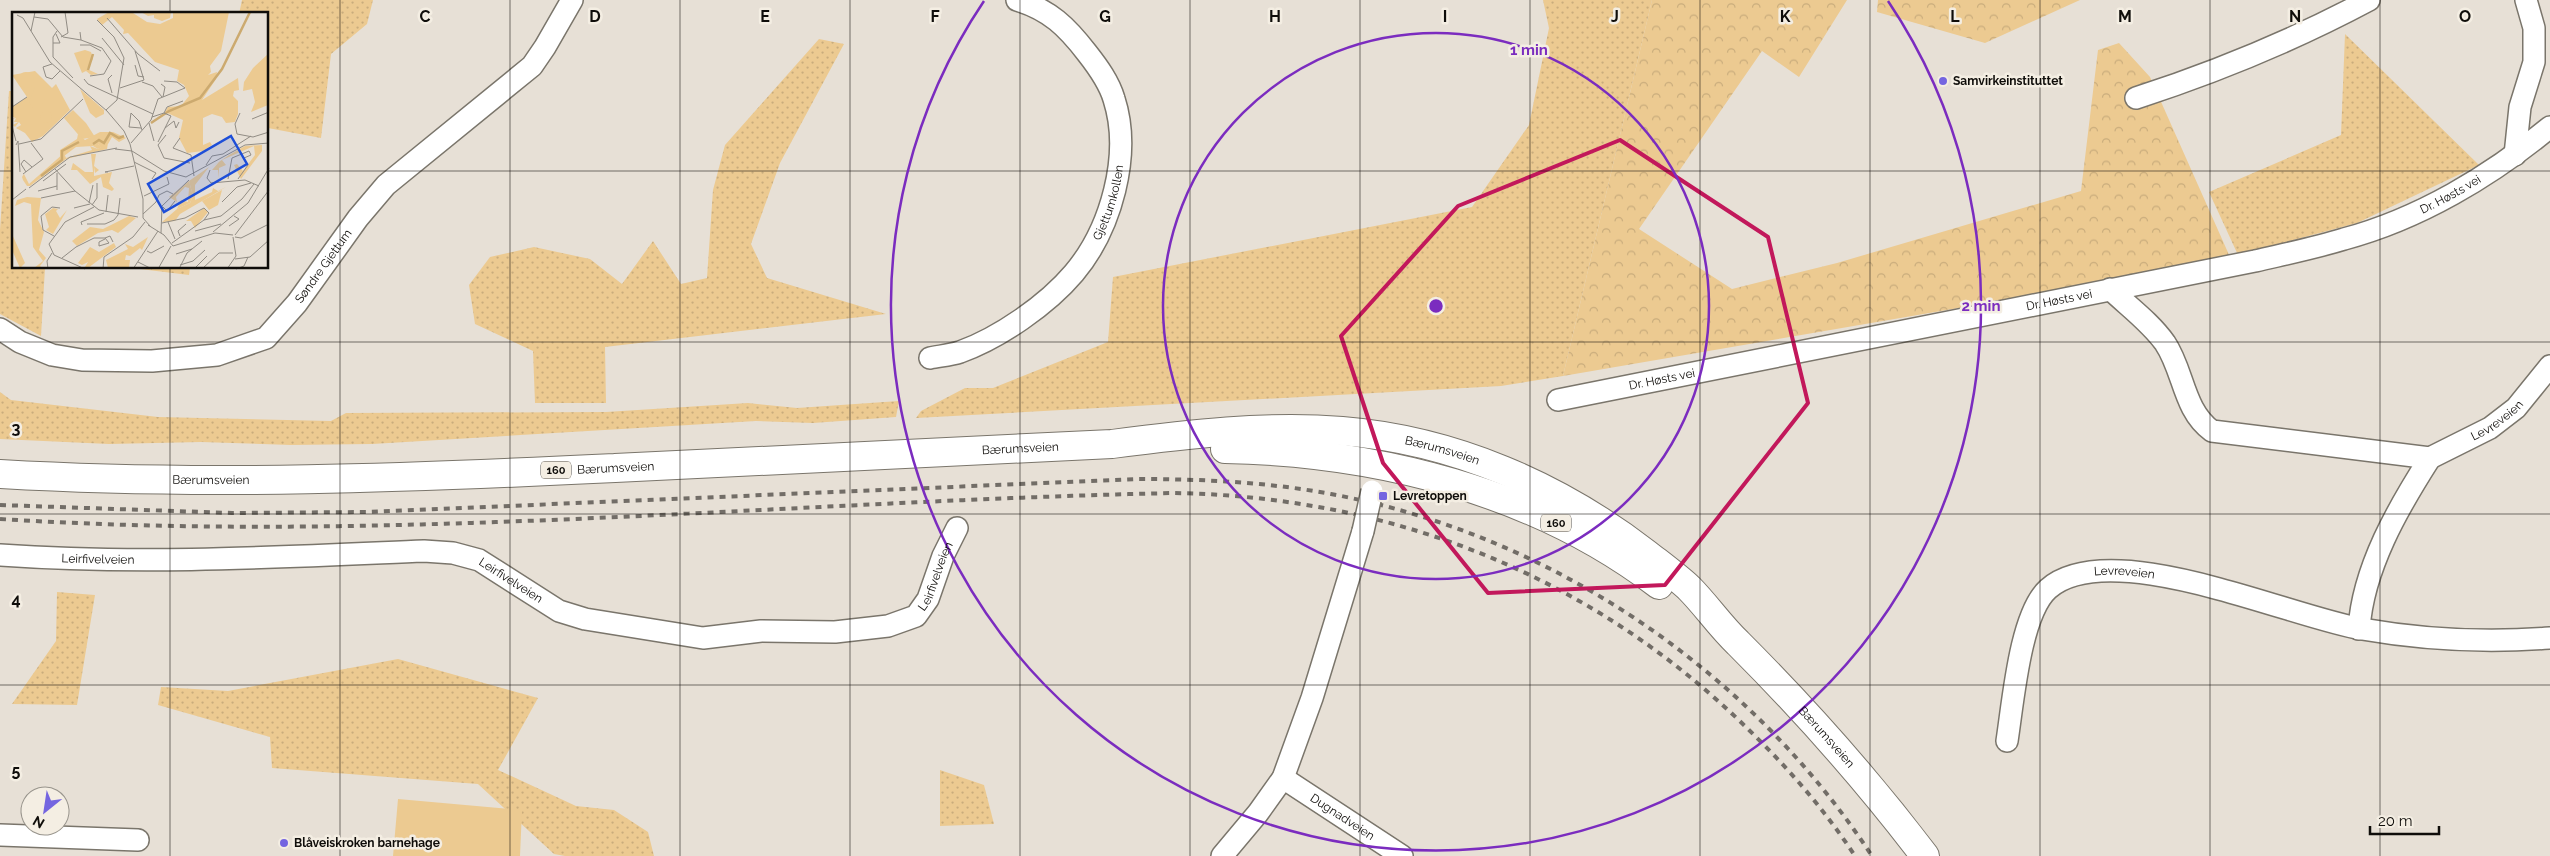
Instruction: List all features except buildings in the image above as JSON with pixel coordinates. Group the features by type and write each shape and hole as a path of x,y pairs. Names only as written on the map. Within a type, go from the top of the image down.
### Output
{"main road":[{"name":"Bærumsveien","path":"0,474 134,480 283,481 546,471 1112,444 1186,435 1280,430 1342,431 1379,436 1454,453 1514,474 1563,498 1599,520 1663,567 1689,588 1719,624 1812,721 1926,856"},
{"name":"Bærumsveien","path":"1112,444 1166,448 1250,449 1375,464 1503,498 1546,518 1620,559 1719,624"}],"street":[{"name":"Søndre Gjettum","path":"0,329 20,342 52,355 82,360 152,361 217,355 266,338 297,303 358,218 386,185 532,66 572,0"},
{"name":"Gjettumkollen","path":"930,358 959,352 995,335 1024,317 1074,273 1098,234 1110,208 1119,171 1120,134 1114,98 1100,69 1070,31 1044,3 1017,0"},
{"path":"2136,98 2196,78 2265,50 2326,23 2369,0"},
{"path":"2516,155 2520,107 2534,62 2534,28 2526,0"},
{"name":"Dr. Høsts vei","path":"1558,400 2255,261 2346,239 2390,223 2446,197 2516,155 2550,127"},
{"path":"2110,289 2152,326 2167,345 2192,407 2201,423 2212,431 2430,458 2402,503 2385,536 2364,596 2358,629"},
{"name":"Levreveien","path":"2430,458 2490,428 2516,408 2550,366"},
{"path":"1222,856 1258,813 1283,778 1312,698 1363,530 1372,491 1379,436"},
{"name":"Leirfivelveien","path":"0,555 45,559 222,560 424,551 454,553 479,560 559,611 585,619 703,638 761,630 835,632 888,626 916,616 928,599 943,556 958,528"},
{"name":"Levreveien","path":"2007,740 2031,614 2047,590 2070,575 2106,571 2144,574 2230,591 2358,629 2415,638 2452,641 2550,638"},
{"name":"Dugnadveien","path":"1283,778 1402,856"},
{"path":"0,834 138,840"}],"highlighted area":[{"path":"1620,140 1768,237 1808,403 1665,585 1488,593 1383,463 1341,336 1458,206"}],"green space":[{"path":"242,0 373,0 367,24 331,54 321,138 269,128 269,12 239,12"},
{"path":"1543,0 1652,0 1563,376 1501,386 916,418 921,411 965,388 993,388 1108,342 1113,277 1472,207 1529,125 1549,28"},
{"path":"1652,0 1847,0 1799,77 1762,51 1639,229 1732,289 1837,263 2081,191 2098,50 2119,43 2150,77 2230,257 2109,282 1563,376"},
{"path":"1878,0 2080,0 1985,43 1877,12"},
{"path":"2345,34 2479,165 2357,223 2238,255 2209,192 2341,135"},
{"path":"819,39 844,44 780,163 751,244 767,278 886,314 605,347 606,403 535,403 533,351 475,324 469,285 490,257 534,247 590,259 622,284 653,241 681,284 707,278 713,190 725,145"},
{"path":"9,91 12,91 12,269 45,269 41,336 0,314 0,230"},
{"path":"140,269 190,269 189,275"},
{"path":"0,392 11,400 158,417 331,421 346,413 606,412 748,403 797,408 899,401 896,417 813,423 756,421 372,444 291,445 201,442 109,444 0,439"},
{"path":"57,592 95,595 77,705 12,704 56,641"},
{"path":"398,659 538,698 498,770 576,806 614,810 648,832 654,856 565,856 554,854 478,784 272,768 270,737 158,705 161,687 228,691"},
{"path":"940,770 984,785 994,824 940,826"},
{"path":"398,799 522,810 520,856 393,856"}],"railway":[{"path":"0,505 232,513 368,512 1137,479 1234,482 1331,494 1412,514 1491,542 1567,578 1638,621 1705,671 1767,727 1823,789 1872,856"},
{"path":"0,519 147,525 294,527 441,524 1028,497 1175,493 1256,498 1335,510 1411,529 1485,555 1556,588 1624,629 1688,676 1749,730 1805,790 1855,856"}],"place":[{"name":"Samvirkeinstituttet","path":"1943,81"},
{"name":"Levretoppen","path":"1383,496"},
{"name":"Blåveiskroken barnehage","path":"284,843"}]}
